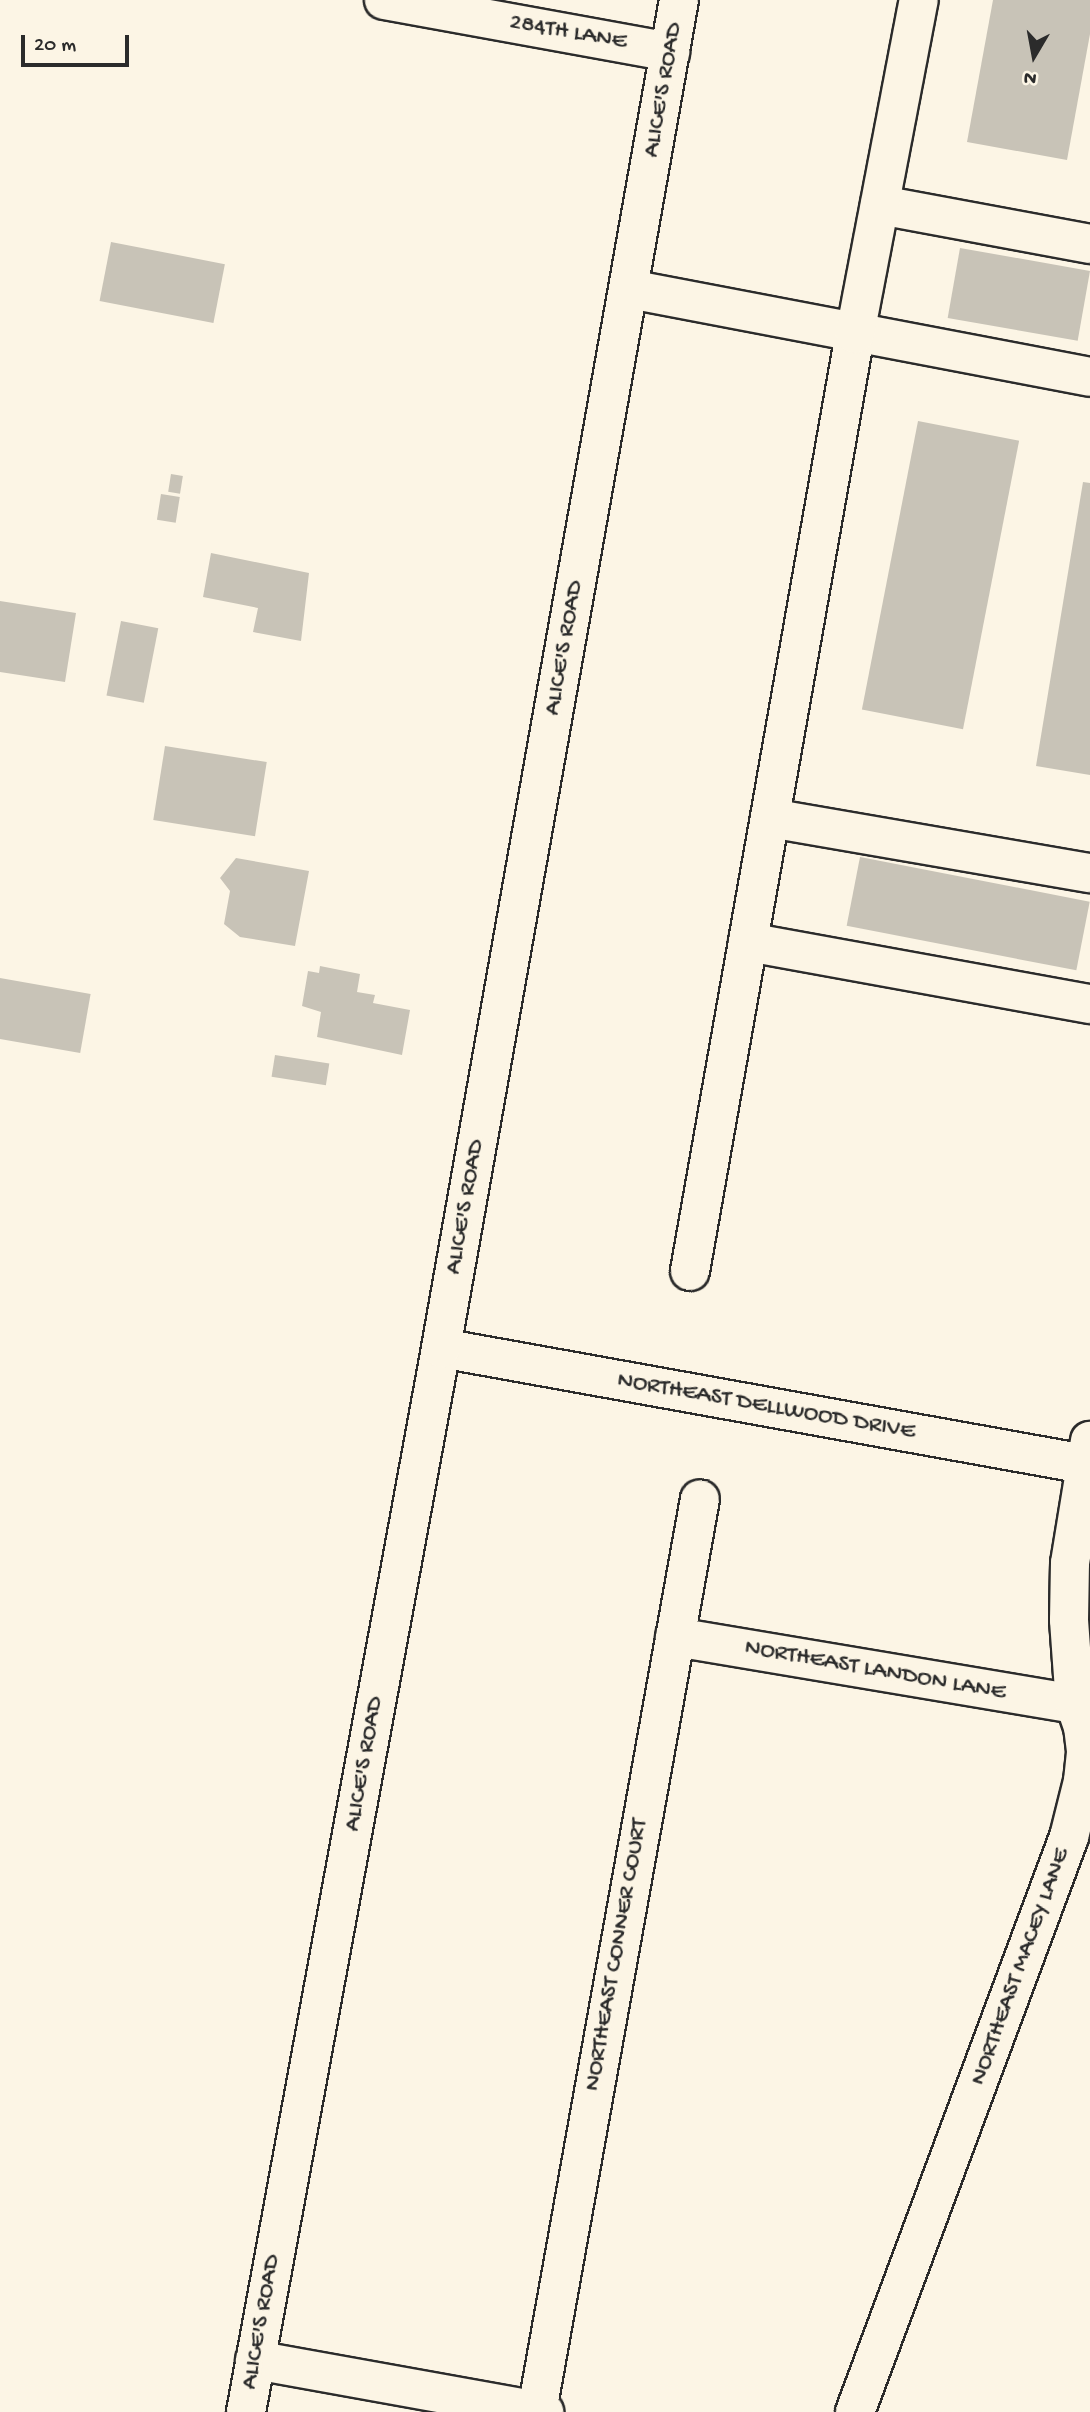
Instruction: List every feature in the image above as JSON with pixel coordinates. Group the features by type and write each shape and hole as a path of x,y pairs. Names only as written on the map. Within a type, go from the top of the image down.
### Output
{"street":[{"name":"284TH LANE","path":"384,0 670,52"},
{"name":"ALICE'S ROAD","path":"246,2412 441,1349 680,0"},
{"path":"690,1271 855,334 919,0"},
{"path":"880,205 1090,244"},
{"path":"629,289 1090,377"},
{"path":"770,818 1090,873"},
{"path":"748,942 1090,1004"},
{"name":"NORTHEAST DELLWOOD DRIVE","path":"441,1349 1089,1456"},
{"name":"NORTHEAST MACEY LANE","path":"856,2412 1069,1837 1083,1782 1086,1751 1083,1727 1074,1704 1069,1620 1070,1563 1089,1456"},
{"name":"NORTHEAST CONNER COURT","path":"540,2411 700,1499"},
{"name":"NORTHEAST LANDON LANE","path":"675,1637 1074,1704"},
{"path":"255,2360 460,2405 540,2411"}],"building":[{"path":"993,0 1090,0 1090,34 1067,160 967,142"},
{"path":"111,242 225,264 213,323 100,301"},
{"path":"960,248 1090,271 1078,341 948,318"},
{"path":"918,421 1019,441 963,729 862,710"},
{"path":"171,474 183,476 180,494 168,492"},
{"path":"1083,482 1090,483 1090,775 1036,766"},
{"path":"161,494 180,497 176,523 157,520"},
{"path":"211,553 309,573 301,641 253,632 258,608 203,597"},
{"path":"0,601 76,613 65,682 0,672"},
{"path":"121,621 158,628 144,703 106,696"},
{"path":"165,746 267,762 255,836 153,820"},
{"path":"860,857 1090,902 1076,970 847,926"},
{"path":"236,858 309,871 295,946 240,937 224,924 230,891 220,878"},
{"path":"320,966 360,974 357,992 375,995 373,1003 410,1010 402,1055 317,1037 321,1012 302,1006 308,971 319,973"},
{"path":"0,978 91,994 80,1053 0,1039"},
{"path":"275,1055 329,1064 326,1085 272,1077"}]}
